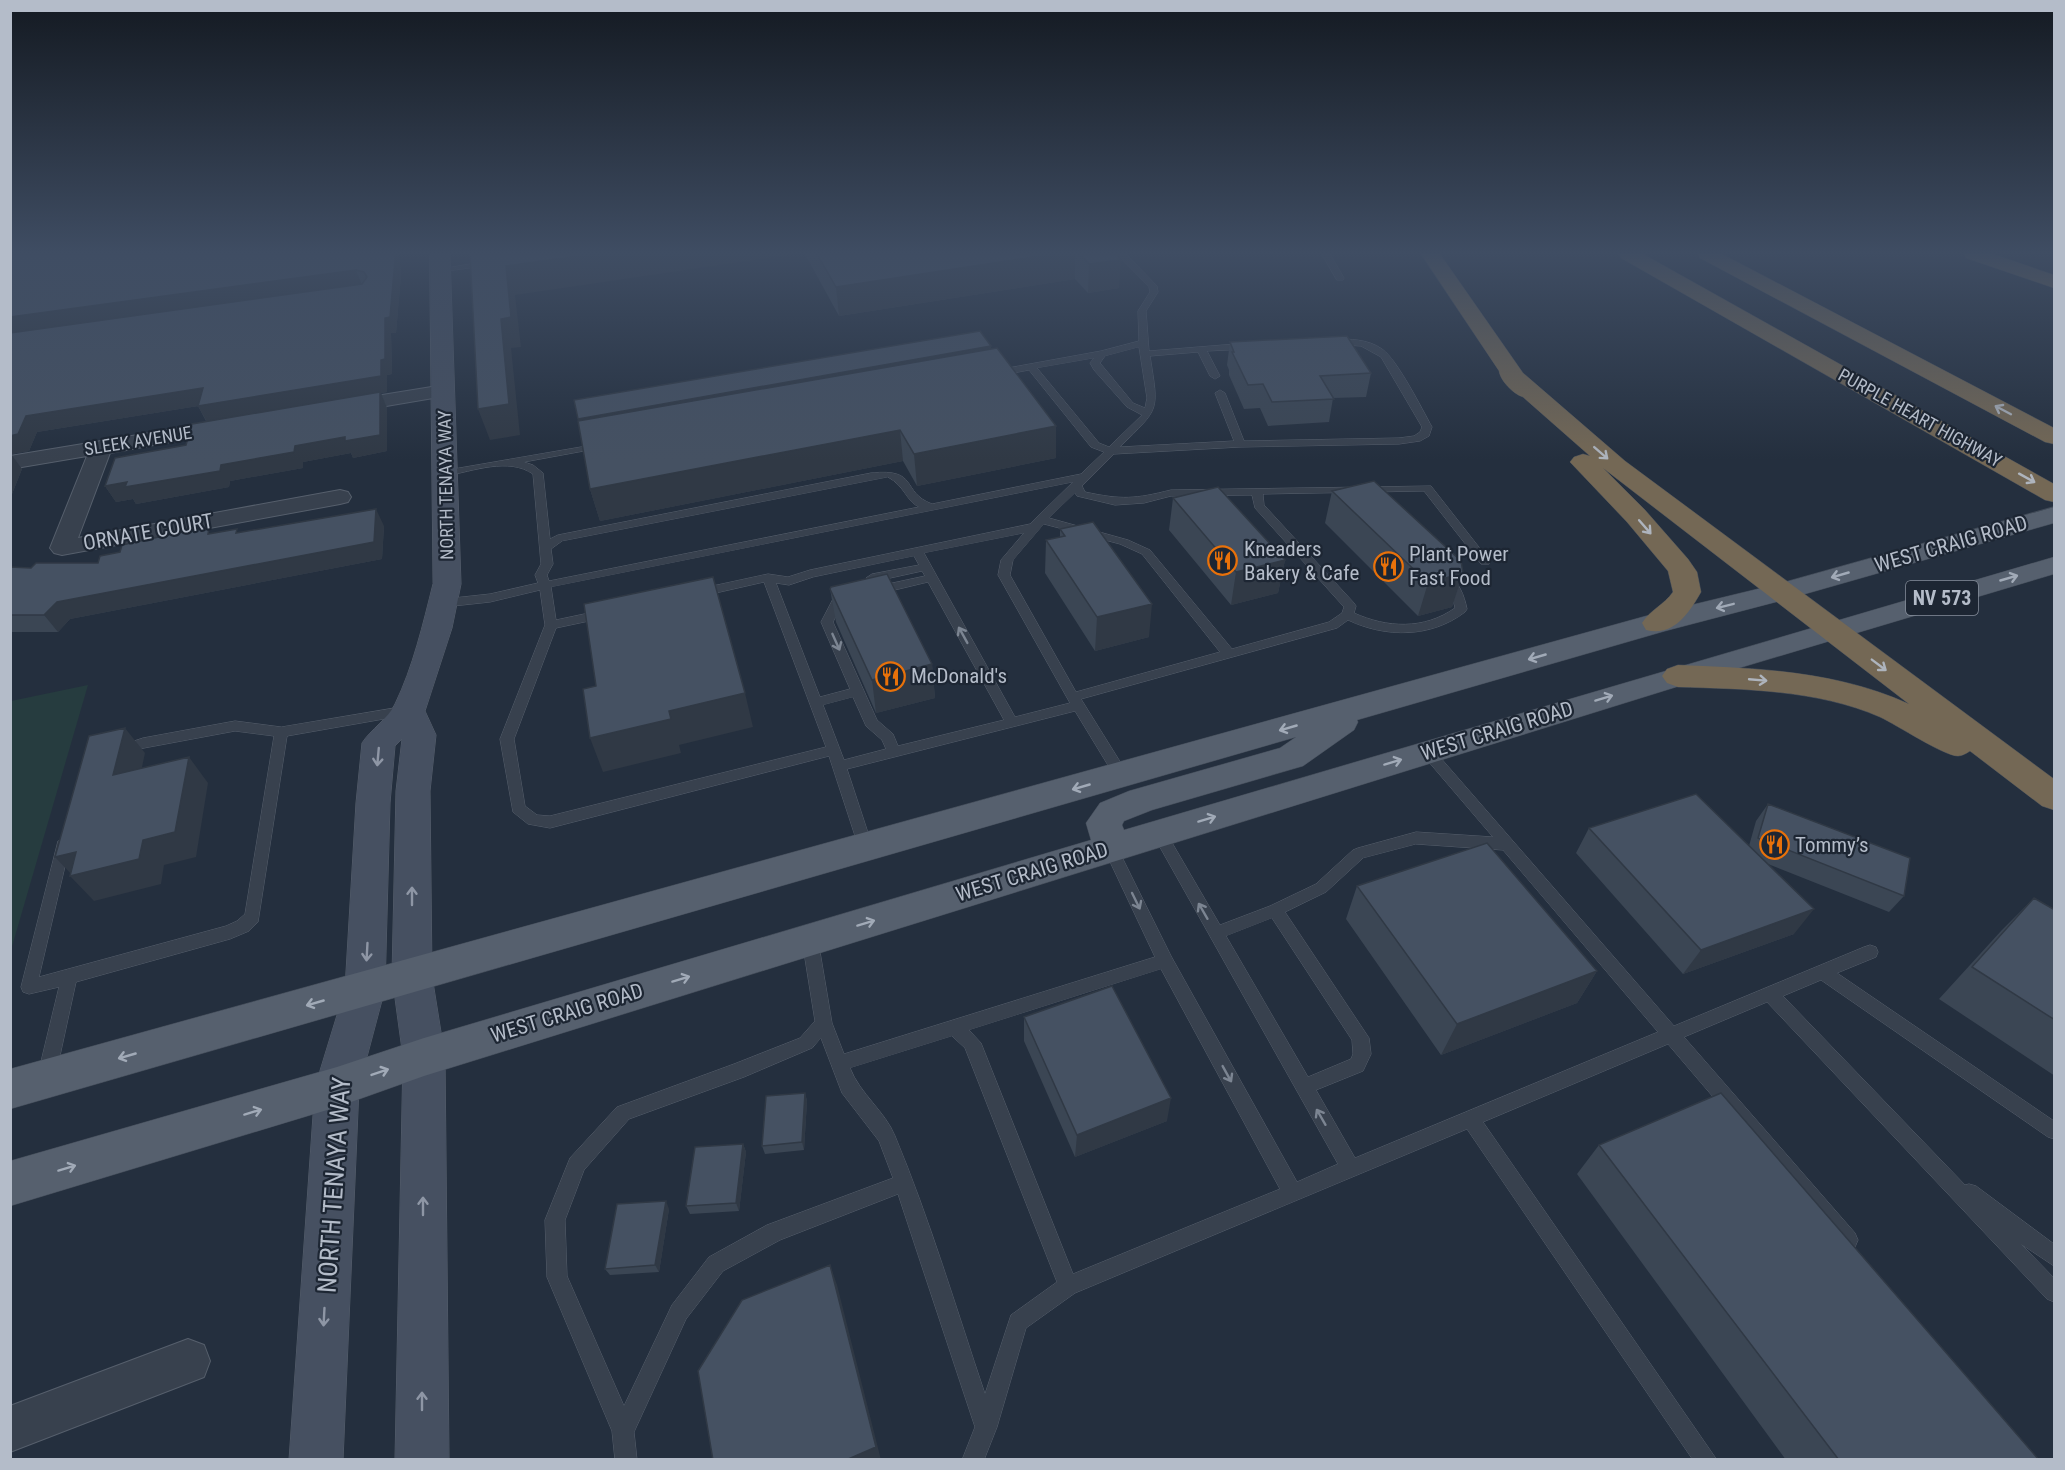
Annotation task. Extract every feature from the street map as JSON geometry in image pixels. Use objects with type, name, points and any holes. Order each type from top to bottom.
[{"type":"highway","points":[[1476,323],[1509,373],[1554,431],[1636,516],[1683,572],[1688,592],[1676,610],[1657,622]]},
{"type":"highway","name":"PURPLE HEART HIGHWAY","points":[[1750,323],[2055,494]]},
{"type":"highway","points":[[1837,323],[2055,437]]},
{"type":"highway","points":[[1509,373],[1616,466],[2055,797]]},
{"type":"highway","points":[[1678,676],[1772,681],[1842,693],[1885,706],[1957,743],[2018,788],[2055,810]]},
{"type":"main road","name":"NORTH TENAYA WAY","points":[[316,1460],[337,1087],[365,989],[373,803],[379,743],[409,711],[444,603],[448,566],[442,323]]},
{"type":"main road","name":"WEST CRAIG ROAD","points":[[28,1084],[1122,776],[1657,622],[1781,592],[2055,515]]},
{"type":"main road","name":"WEST CRAIG ROAD","points":[[10,1184],[337,1087],[424,1057],[1427,752],[2053,565]]},
{"type":"main road","points":[[1110,849],[1104,823],[1112,812],[1141,800],[1291,757],[1367,705]]},
{"type":"main road","points":[[409,711],[419,735],[413,790],[412,976],[424,1057],[422,1460]]},
{"type":"street","points":[[326,410],[444,391]]},
{"type":"street","name":"SLEEK AVENUE","points":[[10,463],[243,424]]},
{"type":"street","name":"ORNATE COURT","points":[[101,448],[63,548],[340,497]]},
{"type":"street","points":[[10,1430],[188,1361]]},
{"type":"lane","points":[[1122,776],[1004,575],[1007,560],[1038,523],[1148,414],[1152,398],[1143,323]]},
{"type":"lane","points":[[1031,367],[1095,445],[1109,452],[1240,444],[1399,441],[1416,439],[1425,434],[1427,427],[1385,356],[1379,350],[1357,342],[1316,343]]},
{"type":"lane","points":[[984,376],[1144,348],[1201,349],[1258,346]]},
{"type":"lane","points":[[1201,349],[1215,376]]},
{"type":"lane","points":[[1102,354],[1095,363],[1097,368],[1130,405],[1148,414]]},
{"type":"lane","points":[[1220,393],[1240,444]]},
{"type":"lane","points":[[446,473],[608,444]]},
{"type":"lane","points":[[513,461],[531,466],[538,473],[547,564],[541,575],[545,585],[551,625],[507,739],[518,808],[533,820],[550,822],[834,750]]},
{"type":"lane","points":[[545,548],[558,538],[871,476],[891,474],[903,480],[917,502],[930,507]]},
{"type":"lane","points":[[1079,481],[1081,494],[1115,502],[1144,500],[1171,493],[1427,488],[1485,561]]},
{"type":"lane","points":[[444,603],[490,598],[930,507],[1079,481]]},
{"type":"lane","points":[[1352,490],[1368,505]]},
{"type":"lane","points":[[839,766],[1012,723],[1228,653],[1333,625],[1347,615],[1350,606],[1259,506],[1257,492]]},
{"type":"lane","points":[[688,596],[768,578],[789,581],[810,574],[1038,523],[1124,542],[1146,552],[1228,653]]},
{"type":"lane","points":[[917,551],[1012,723]]},
{"type":"lane","points":[[1347,615],[1378,627],[1428,626],[1449,619],[1461,609],[1458,593],[1432,566]]},
{"type":"lane","points":[[894,753],[888,738],[871,723],[827,622],[838,600],[860,583],[928,572]]},
{"type":"lane","points":[[838,600],[928,572]]},
{"type":"lane","points":[[768,578],[834,750],[866,848]]},
{"type":"lane","points":[[551,625],[620,610]]},
{"type":"lane","points":[[816,702],[858,692]]},
{"type":"lane","points":[[110,754],[143,743],[235,726],[281,732],[409,711]]},
{"type":"lane","points":[[66,828],[29,987],[230,932],[243,926],[252,916],[281,732]]},
{"type":"lane","points":[[1427,752],[1858,1252]]},
{"type":"lane","points":[[1159,834],[1350,1167]]},
{"type":"lane","points":[[1215,933],[1275,910],[1321,888],[1341,867],[1358,854],[1416,838],[1506,844]]},
{"type":"lane","points":[[1110,849],[1165,961],[1292,1192]]},
{"type":"lane","points":[[1275,910],[1360,1038],[1362,1054],[1357,1065],[1304,1087]]},
{"type":"lane","points":[[810,940],[824,1023],[838,1064],[848,1087],[886,1136],[986,1427]]},
{"type":"lane","points":[[973,1460],[986,1427],[1018,1322],[1068,1286],[1870,952]]},
{"type":"lane","points":[[838,1064],[1165,961]]},
{"type":"lane","points":[[1822,972],[2055,1131]]},
{"type":"lane","points":[[28,1084],[69,977]]},
{"type":"lane","points":[[1770,994],[2055,1292]]},
{"type":"lane","points":[[626,1460],[622,1431],[601,1376],[557,1277],[555,1220],[577,1164],[623,1113],[738,1071],[806,1043],[824,1023]]},
{"type":"lane","points":[[954,1027],[972,1043],[1068,1286]]},
{"type":"lane","points":[[1470,1118],[1706,1460]]},
{"type":"lane","points":[[1940,1172],[2055,1256]]},
{"type":"lane","points":[[622,1431],[679,1312],[716,1264],[774,1232],[904,1183]]},
{"type":"green space","points":[[88,685],[11,950],[11,701]]},
{"type":"building","points":[[85,323],[385,323],[385,359],[381,360],[381,376],[198,406],[203,388],[26,416],[18,434],[10,436],[10,333]]},
{"type":"building","points":[[474,323],[501,323],[509,404],[478,409]]},
{"type":"building","points":[[980,331],[991,346],[578,419],[574,400]]},
{"type":"building","points":[[1347,336],[1371,373],[1320,376],[1334,399],[1272,402],[1263,384],[1248,385],[1232,352],[1234,352],[1230,342]]},
{"type":"building","points":[[997,348],[1056,426],[914,454],[900,430],[590,489],[578,421]]},
{"type":"building","points":[[380,392],[380,435],[345,441],[345,437],[295,446],[294,452],[221,465],[220,471],[125,487],[127,482],[105,486],[115,458],[186,445],[192,424]]},
{"type":"building","points":[[1374,481],[1461,561],[1463,573],[1428,583],[1332,491]]},
{"type":"building","points":[[1218,487],[1285,560],[1236,572],[1173,498]]},
{"type":"building","points":[[376,509],[374,542],[57,602],[44,615],[10,615],[10,567],[31,568],[36,563],[98,563],[100,556],[120,552],[122,545],[177,533],[209,528],[208,534],[237,529],[236,533]]},
{"type":"building","points":[[1093,522],[1152,604],[1097,617],[1046,540],[1065,536],[1060,529]]},
{"type":"building","points":[[887,574],[932,664],[872,680],[830,589]]},
{"type":"building","points":[[713,577],[745,693],[669,711],[671,719],[590,738],[583,689],[596,686],[584,604]]},
{"type":"building","points":[[125,728],[113,775],[189,757],[175,832],[143,840],[139,859],[70,876],[76,852],[55,857],[89,736]]},
{"type":"building","points":[[1696,794],[1814,909],[1701,950],[1589,828]]},
{"type":"building","points":[[1768,804],[1910,858],[1904,896],[1758,838]]},
{"type":"building","points":[[1487,843],[1597,971],[1457,1024],[1357,886]]},
{"type":"building","points":[[2034,898],[2055,910],[2055,1020],[1972,967]]},
{"type":"building","points":[[1112,986],[1171,1098],[1077,1135],[1024,1017]]},
{"type":"building","points":[[805,1093],[802,1142],[762,1146],[766,1096]]},
{"type":"building","points":[[1721,1093],[2039,1460],[1839,1460],[1599,1145]]},
{"type":"building","points":[[743,1144],[736,1203],[686,1206],[695,1147]]},
{"type":"building","points":[[666,1201],[655,1265],[605,1269],[617,1204]]},
{"type":"building","points":[[830,1265],[876,1447],[846,1460],[713,1460],[698,1371],[742,1300]]},
{"type":"place","name":"Kneaders Bakery & Cafe","points":[[1223,561]]},
{"type":"place","name":"Plant Power Fast Food","points":[[1388,566]]},
{"type":"place","name":"McDonald's","points":[[890,676]]},
{"type":"place","name":"Tommy’s","points":[[1774,845]]}]
